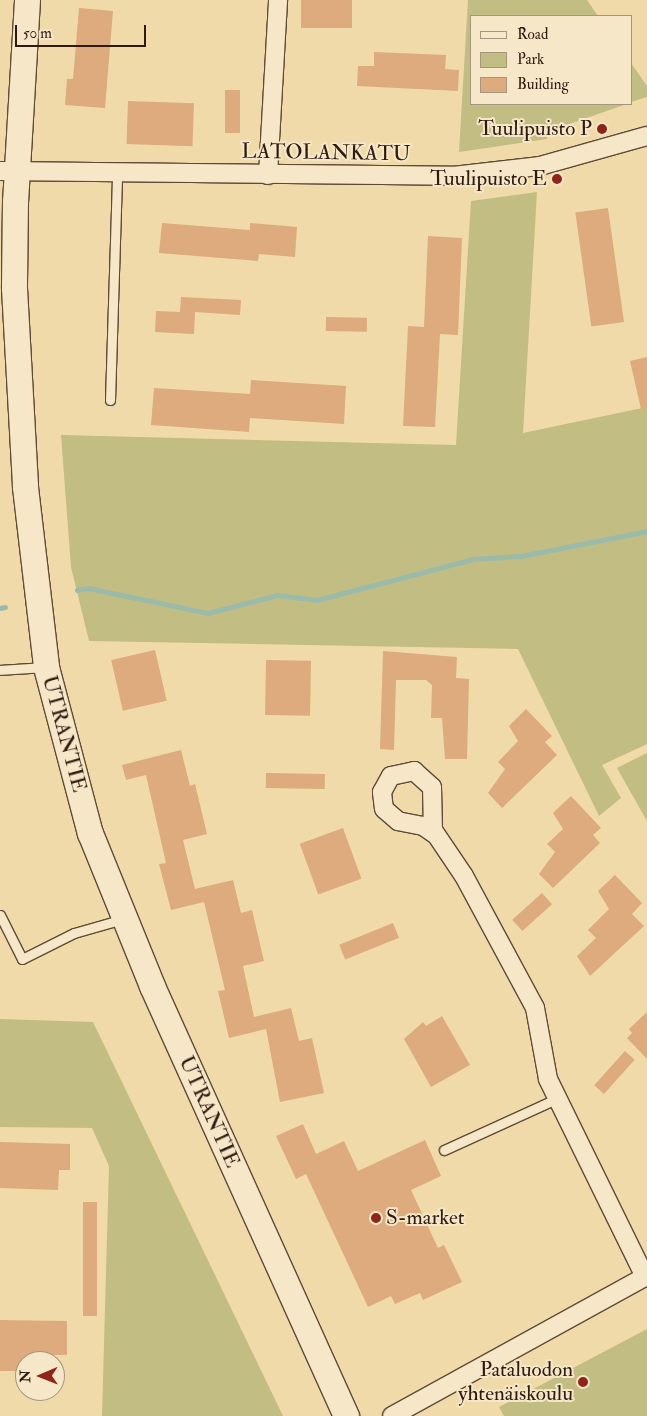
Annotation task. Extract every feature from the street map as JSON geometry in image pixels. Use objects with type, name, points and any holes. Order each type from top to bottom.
[{"type":"main road","name":"UTRANTIE","points":[[27,0],[8,172],[25,487],[46,666],[90,833],[125,918],[346,1416]]},
{"type":"street","points":[[268,175],[278,0]]},
{"type":"street","name":"LATOLANKATU","points":[[8,172],[393,178],[507,171],[647,136]]},
{"type":"street","points":[[392,1416],[646,1276],[556,1099],[535,1008],[464,876],[436,836],[430,818],[433,803],[432,787],[421,774],[406,770],[391,776],[381,801],[390,816],[436,836]]},
{"type":"street","points":[[407,823],[424,817],[433,803]]},
{"type":"lane","points":[[110,400],[117,174]]},
{"type":"lane","points":[[0,670],[46,666]]},
{"type":"lane","points":[[0,916],[22,959],[74,933],[125,918]]},
{"type":"lane","points":[[444,1150],[556,1099]]},
{"type":"green space","points":[[468,0],[587,0],[597,15],[470,15],[470,105],[624,105],[546,132],[547,139],[459,152]]},
{"type":"green space","points":[[632,64],[647,86],[647,97],[632,102]]},
{"type":"green space","points":[[537,192],[523,433],[647,407],[647,744],[602,765],[621,798],[599,816],[518,649],[89,641],[71,567],[61,435],[456,445],[471,201]]},
{"type":"green space","points":[[647,753],[647,821],[617,768]]},
{"type":"green space","points":[[0,1019],[93,1022],[283,1416],[102,1416],[109,1166],[92,1128],[0,1127]]},
{"type":"green space","name":"Pataluodon yhtenäiskoulu","points":[[647,1329],[647,1416],[504,1416],[499,1407]]},
{"type":"building","points":[[301,0],[352,0],[352,28],[301,28]]},
{"type":"building","points":[[79,8],[113,11],[105,108],[65,105],[67,79],[73,79]]},
{"type":"building","points":[[374,52],[446,55],[445,69],[459,70],[458,91],[357,86],[358,66],[374,66]]},
{"type":"building","points":[[225,90],[240,90],[240,133],[225,133]]},
{"type":"building","points":[[128,101],[194,103],[192,146],[126,144]]},
{"type":"building","points":[[608,208],[624,322],[591,326],[575,213]]},
{"type":"building","points":[[162,223],[250,230],[250,223],[297,227],[295,257],[259,254],[258,261],[159,253]]},
{"type":"building","points":[[428,236],[462,238],[458,335],[440,334],[435,427],[403,426],[408,326],[424,327]]},
{"type":"building","points":[[181,297],[241,300],[240,315],[195,312],[194,334],[155,332],[156,311],[180,312]]},
{"type":"building","points":[[326,317],[367,318],[367,332],[326,331]]},
{"type":"building","points":[[647,357],[647,408],[641,409],[630,361]]},
{"type":"building","points":[[251,380],[346,386],[344,424],[250,418],[249,432],[151,425],[154,388],[250,394]]},
{"type":"building","points":[[155,650],[167,701],[123,711],[111,660]]},
{"type":"building","points":[[383,651],[457,657],[456,678],[469,679],[467,759],[445,759],[442,718],[431,718],[432,685],[426,680],[396,680],[394,750],[380,749]]},
{"type":"building","points":[[266,660],[311,661],[310,716],[265,715]]},
{"type":"building","points":[[526,709],[552,736],[545,742],[557,755],[502,808],[488,793],[505,769],[498,762],[518,741],[509,726]]},
{"type":"building","points":[[181,750],[190,786],[195,784],[207,834],[183,840],[195,889],[233,880],[241,913],[252,910],[264,961],[243,966],[254,1017],[291,1008],[299,1041],[312,1038],[324,1093],[280,1102],[266,1029],[229,1038],[218,991],[225,990],[204,902],[171,910],[159,864],[166,863],[146,775],[126,780],[122,765]]},
{"type":"building","points":[[266,773],[325,774],[325,789],[266,788]]},
{"type":"building","points":[[571,796],[601,828],[593,835],[600,843],[553,888],[539,874],[555,852],[547,844],[563,829],[553,813]]},
{"type":"building","points":[[343,828],[361,879],[318,894],[300,844]]},
{"type":"building","points":[[615,875],[642,903],[632,914],[644,926],[590,976],[577,956],[596,938],[588,930],[609,909],[598,891]]},
{"type":"building","points":[[542,893],[552,904],[522,931],[512,920]]},
{"type":"building","points":[[393,923],[399,938],[345,960],[339,945]]},
{"type":"building","points":[[647,1012],[647,1059],[627,1038],[632,1033],[629,1029]]},
{"type":"building","points":[[442,1016],[470,1065],[431,1087],[404,1039],[423,1022],[426,1026]]},
{"type":"building","points":[[625,1051],[635,1060],[604,1094],[594,1085]]},
{"type":"building","name":"S-market","points":[[303,1124],[316,1154],[344,1141],[358,1171],[425,1140],[441,1176],[411,1190],[438,1248],[444,1245],[462,1282],[423,1300],[420,1293],[395,1304],[391,1296],[368,1307],[306,1174],[296,1179],[276,1136]]},
{"type":"building","points":[[0,1142],[70,1144],[70,1170],[59,1170],[58,1190],[0,1188]]},
{"type":"building","points":[[83,1202],[97,1202],[97,1316],[83,1316]]},
{"type":"building","points":[[0,1320],[67,1321],[67,1355],[65,1355],[65,1351],[15,1351],[15,1371],[0,1371]]},
{"type":"waterway","points":[[77,590],[88,588],[208,613],[277,595],[317,600],[473,559],[521,556],[647,531]]},
{"type":"waterway","points":[[0,608],[5,607]]},
{"type":"place","name":"Tuulipuisto P","points":[[602,129]]},
{"type":"place","name":"Tuulipuisto E","points":[[557,179]]},
{"type":"place","name":"S-market","points":[[376,1218]]},
{"type":"place","name":"Pataluodon yhtenäiskoulu","points":[[583,1382]]}]
